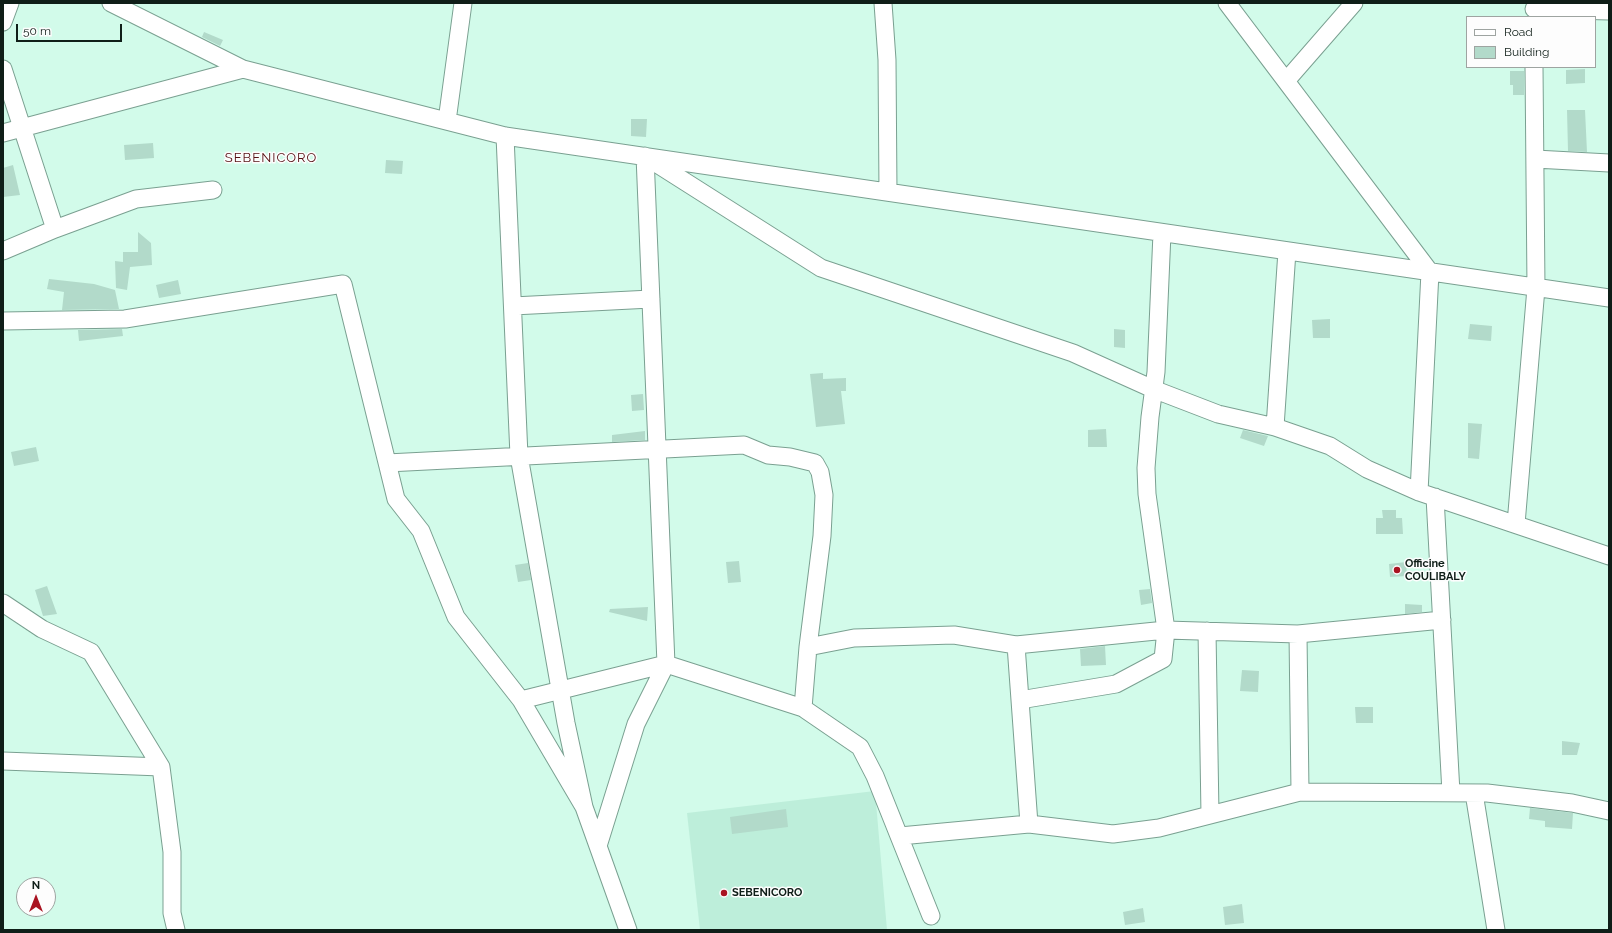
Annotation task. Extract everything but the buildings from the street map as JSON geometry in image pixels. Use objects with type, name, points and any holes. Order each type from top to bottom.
[{"type":"street","points":[[3,22],[10,3]]},
{"type":"street","points":[[111,3],[243,69],[505,136],[1609,298]]},
{"type":"street","points":[[447,121],[463,3]]},
{"type":"street","points":[[883,3],[887,60],[888,192]]},
{"type":"street","points":[[1227,3],[1430,272],[1427,494],[1442,620],[1451,793]]},
{"type":"street","points":[[1286,81],[1354,3]]},
{"type":"street","points":[[1534,10],[1609,11]]},
{"type":"street","points":[[1516,524],[1536,288],[1534,68]]},
{"type":"street","points":[[3,69],[55,229]]},
{"type":"street","points":[[3,133],[243,69]]},
{"type":"street","points":[[505,136],[519,456],[560,690],[584,807],[628,930]]},
{"type":"street","points":[[598,846],[636,724],[666,664],[645,156]]},
{"type":"street","points":[[645,156],[821,268],[1073,353],[1154,389],[1218,414],[1275,427],[1330,446],[1368,469],[1427,494],[1609,556]]},
{"type":"street","points":[[1535,159],[1609,163]]},
{"type":"street","points":[[3,251],[55,229],[136,199],[213,190]]},
{"type":"street","points":[[1020,700],[1116,684],[1163,659],[1166,630],[1147,494],[1147,442],[1156,372],[1162,232]]},
{"type":"street","points":[[1275,427],[1287,251]]},
{"type":"street","points":[[3,321],[125,319],[343,284],[396,499],[421,531],[456,617],[521,700],[584,807]]},
{"type":"street","points":[[513,306],[651,299]]},
{"type":"street","points":[[388,463],[744,445],[768,454],[815,462],[820,472],[824,495],[822,536],[808,647],[803,708]]},
{"type":"street","points":[[3,603],[42,629],[91,652],[160,767],[172,852],[172,913],[176,930]]},
{"type":"street","points":[[808,647],[854,638],[954,635],[1016,645],[1166,630],[1298,634],[1442,620]]},
{"type":"street","points":[[1207,631],[1210,815]]},
{"type":"street","points":[[1298,634],[1300,792]]},
{"type":"street","points":[[1016,645],[1029,824]]},
{"type":"street","points":[[521,700],[666,664],[803,708],[860,747],[875,776],[931,916]]},
{"type":"street","points":[[3,760],[160,767]]},
{"type":"street","points":[[900,836],[1029,824],[1113,834],[1158,828],[1300,792],[1474,793],[1572,803],[1609,810]]},
{"type":"street","points":[[1474,793],[1496,930]]},
{"type":"shaded area","points":[[875,791],[887,930],[700,930],[687,813]]},
{"type":"place","name":"Officine COULIBALY","points":[[1397,570]]},
{"type":"place","name":"SEBENICORO","points":[[724,893]]},
{"type":"district","name":"SEBENICORO","points":[[271,158]]}]
